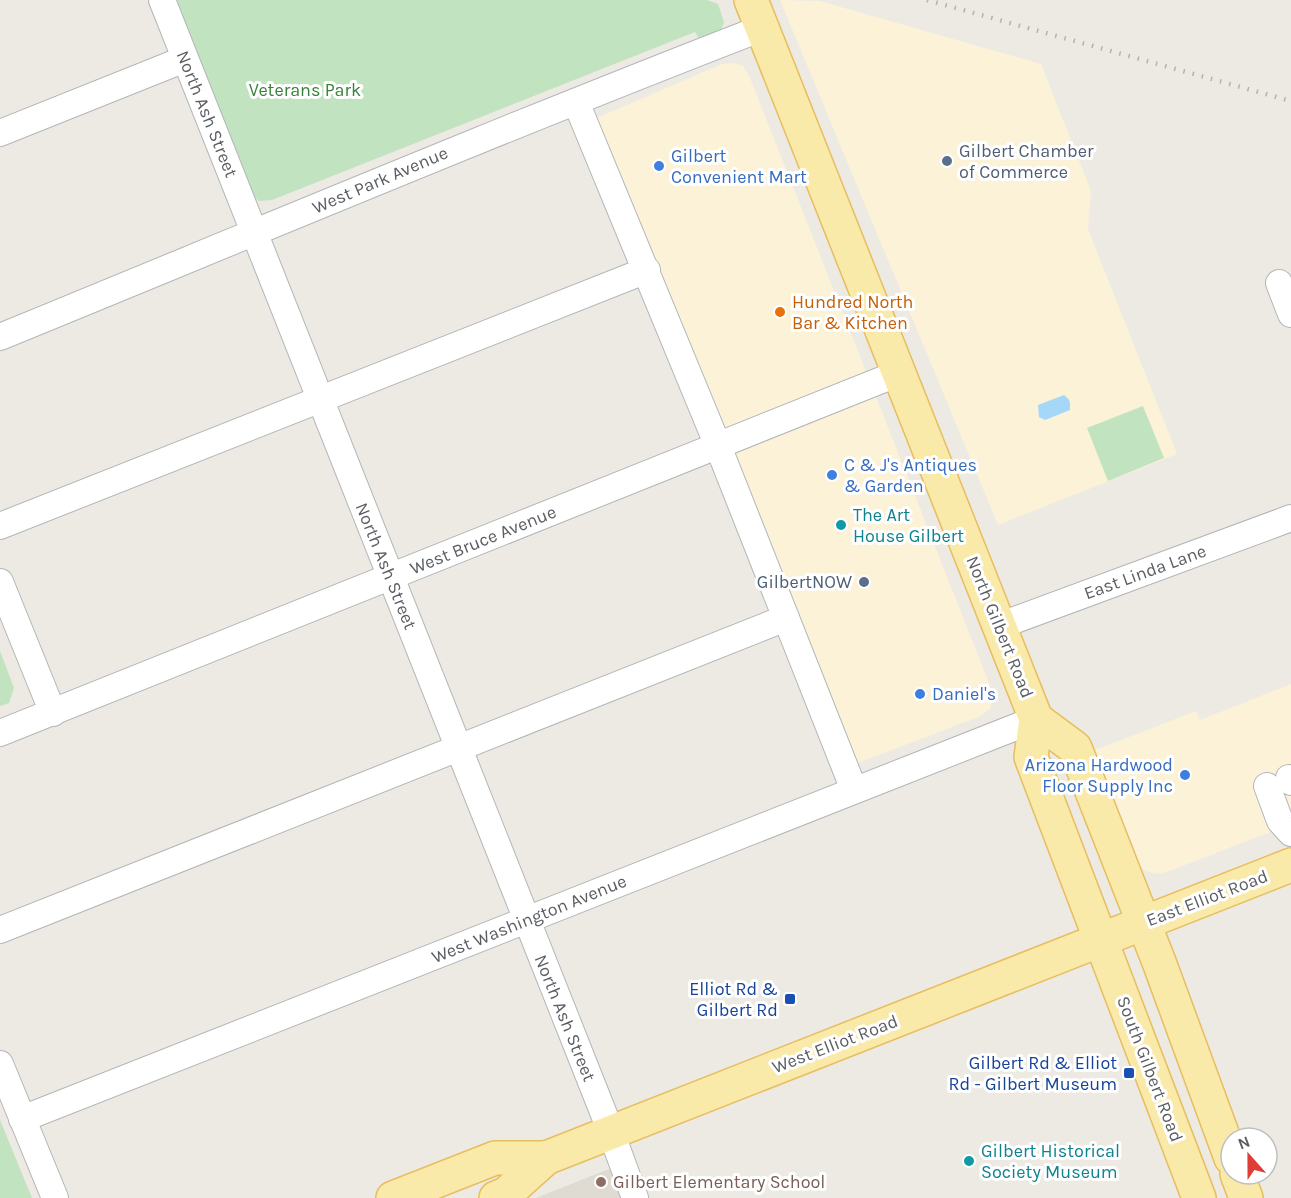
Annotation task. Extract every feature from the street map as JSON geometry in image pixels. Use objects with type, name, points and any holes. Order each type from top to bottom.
[{"type":"main road","name":"North Gilbert Road","points":[[757,14],[1036,719],[1031,757],[1123,931]]},
{"type":"main road","name":"North Gilbert Road","points":[[1036,719],[1075,748],[1123,931]]},
{"type":"main road","name":"East Elliot Road","points":[[1123,931],[1291,865]]},
{"type":"main road","name":"West Elliot Road","points":[[496,1198],[506,1194],[546,1158],[1123,931]]},
{"type":"main road","points":[[1123,931],[1219,1133]]},
{"type":"main road","name":"South Gilbert Road","points":[[1123,931],[1199,1198]]},
{"type":"main road","name":"West Elliot Road","points":[[393,1198],[495,1158],[546,1158]]},
{"type":"street","name":"North Ash Street","points":[[162,0],[611,1132],[635,1198]]},
{"type":"street","name":"West Park Avenue","points":[[0,337],[425,161],[690,55],[757,14]]},
{"type":"street","points":[[0,133],[185,59]]},
{"type":"street","points":[[576,102],[647,270],[854,790]]},
{"type":"street","points":[[0,526],[647,270]]},
{"type":"street","points":[[1279,283],[1291,314]]},
{"type":"street","name":"West Bruce Avenue","points":[[0,733],[899,373]]},
{"type":"street","name":"East Linda Lane","points":[[999,626],[1291,518]]},
{"type":"street","points":[[0,582],[53,713]]},
{"type":"street","points":[[0,930],[786,618]]},
{"type":"street","name":"West Washington Avenue","points":[[22,1119],[1036,719]]},
{"type":"street","points":[[1283,782],[1280,821],[1291,834]]},
{"type":"street","points":[[0,1064],[55,1198]]},
{"type":"shaded area","points":[[780,0],[820,1],[1041,64],[1091,191],[1088,229],[1177,454],[998,525]]},
{"type":"shaded area","points":[[735,63],[743,66],[750,78],[989,683],[993,699],[990,709],[978,717],[853,765],[592,120],[722,64]]},
{"type":"shaded area","points":[[1291,684],[1291,824],[1167,872],[1157,874],[1146,871],[1138,865],[1090,752],[1196,711],[1200,720]]},
{"type":"shaded area","name":"Gilbert Elementary School","points":[[619,1165],[631,1198],[536,1198]]},
{"type":"green space","name":"Veterans Park","points":[[172,0],[707,0],[718,4],[724,22],[719,35],[702,44],[695,32],[272,200],[259,201],[251,194]]},
{"type":"green space","points":[[1143,406],[1164,458],[1108,481],[1087,428]]},
{"type":"green space","points":[[0,651],[14,688],[9,703],[0,706]]},
{"type":"green space","points":[[0,1120],[32,1198],[0,1198]]},
{"type":"water","points":[[1064,395],[1070,401],[1070,410],[1045,420],[1039,417],[1038,405]]},
{"type":"railway","points":[[927,0],[1291,101]]},
{"type":"place","name":"Gilbert Chamber of Commerce","points":[[947,161]]},
{"type":"place","name":"Gilbert Convenient Mart","points":[[659,166]]},
{"type":"place","name":"Hundred North Bar & Kitchen","points":[[780,312]]},
{"type":"place","name":"C & J's Antiques & Garden","points":[[832,475]]},
{"type":"place","name":"The Art House Gilbert","points":[[841,525]]},
{"type":"place","name":"GilbertNOW","points":[[864,582]]},
{"type":"place","name":"Daniel's","points":[[920,694]]},
{"type":"place","name":"Arizona Hardwood Floor Supply Inc","points":[[1185,775]]},
{"type":"place","name":"Elliot Rd & Gilbert Rd","points":[[790,999]]},
{"type":"place","name":"Gilbert Rd & Elliot Rd - Gilbert Museum","points":[[1129,1073]]},
{"type":"place","name":"Gilbert Historical Society Museum","points":[[969,1161]]},
{"type":"place","name":"Gilbert Elementary School","points":[[601,1182]]}]
